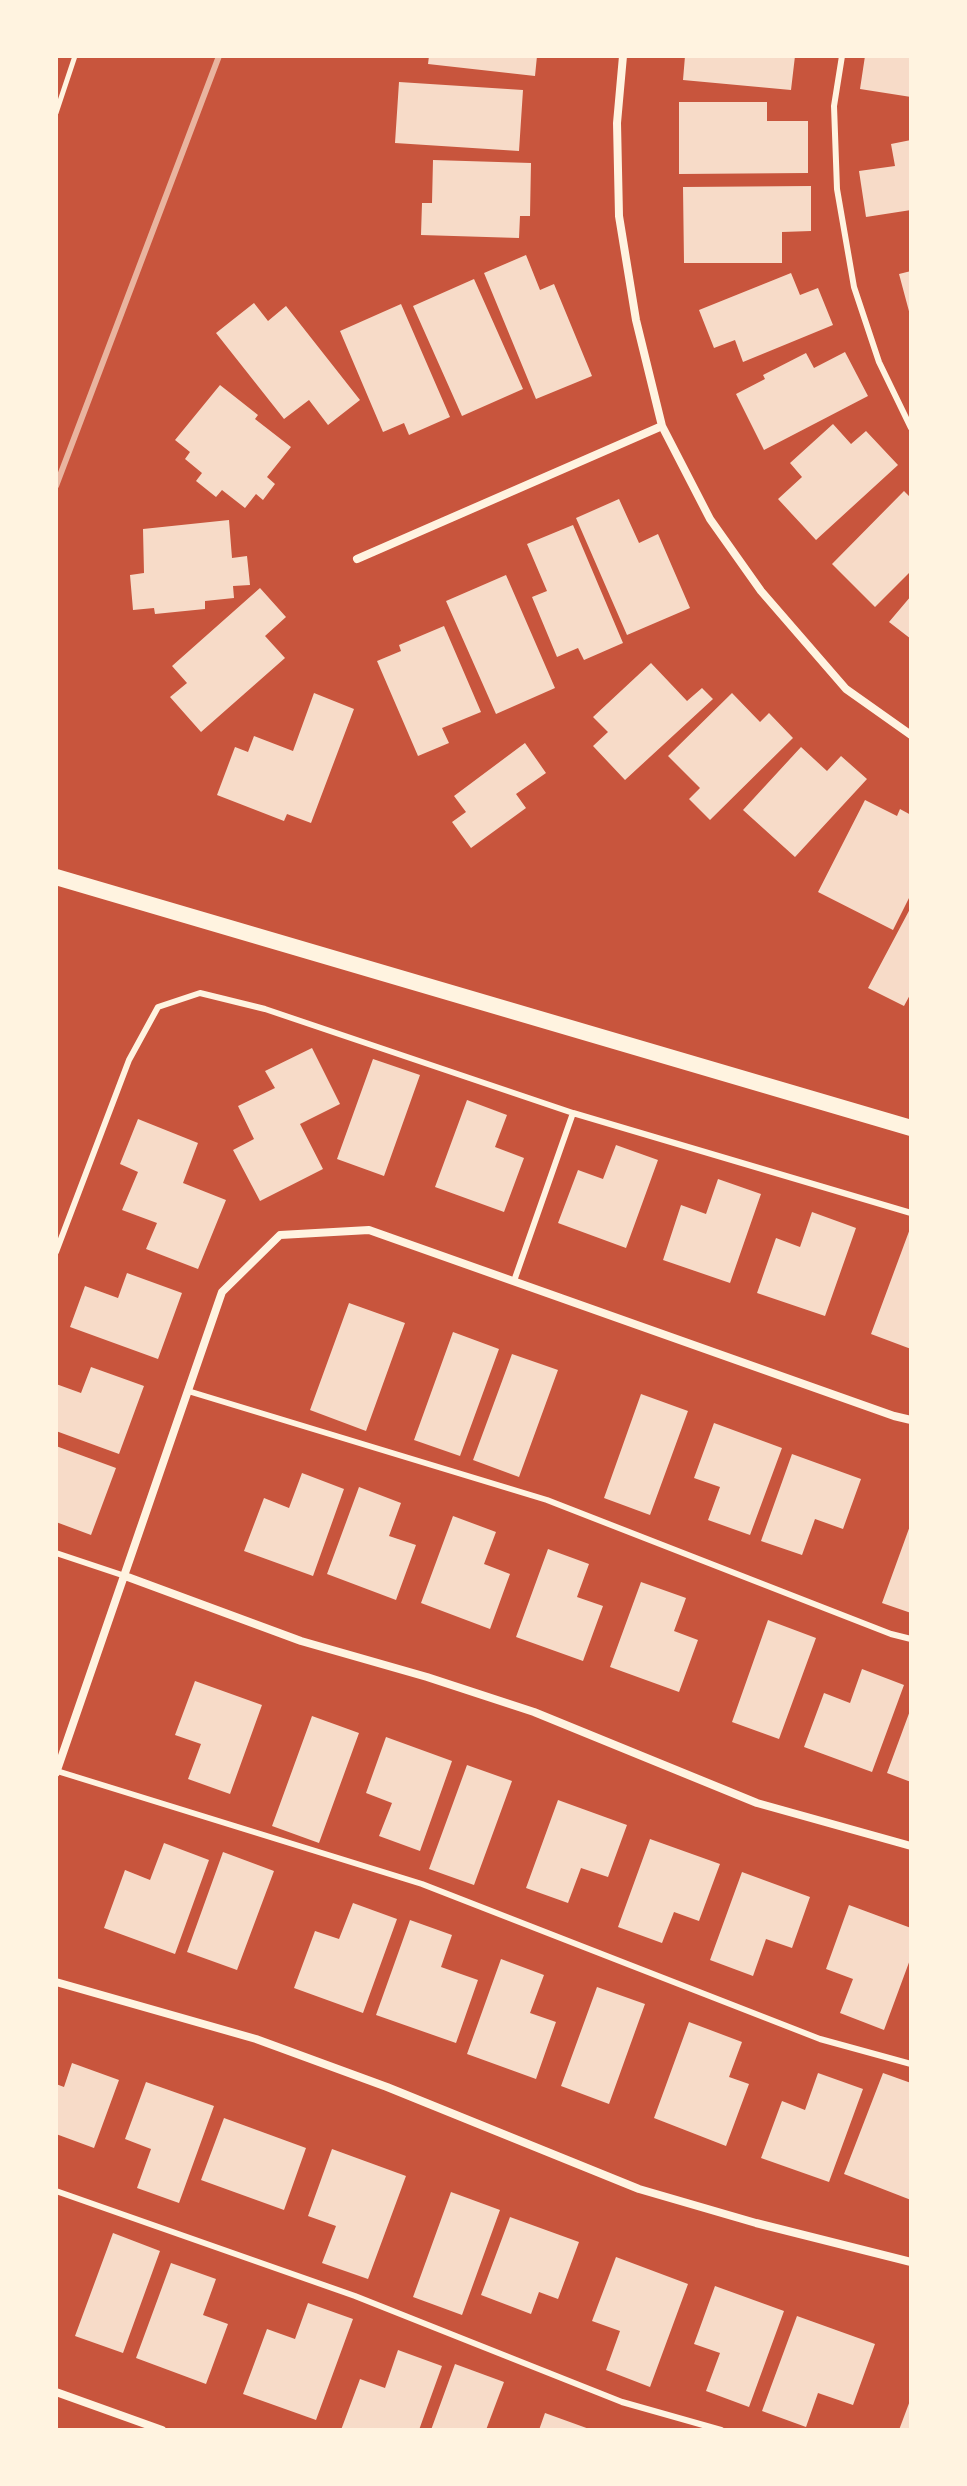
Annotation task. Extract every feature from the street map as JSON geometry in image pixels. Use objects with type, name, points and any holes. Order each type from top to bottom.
[{"type":"main road","points":[[56,877],[911,1128]]},
{"type":"street","points":[[623,56],[617,123],[619,216],[636,320],[662,426],[710,519],[761,591],[846,689],[911,735]]},
{"type":"street","points":[[357,559],[662,426]]},
{"type":"street","points":[[56,1772],[222,1292],[280,1235],[369,1230],[911,1420]]},
{"type":"street","points":[[125,1576],[301,1641],[534,1712],[757,1803],[911,1846]]},
{"type":"street","points":[[56,1982],[256,2039],[387,2087],[639,2189],[756,2223],[911,2262]]},
{"type":"street","points":[[56,2392],[162,2430]]},
{"type":"lane","points":[[842,56],[834,106],[837,189],[852,273],[879,362],[911,428]]},
{"type":"lane","points":[[56,1252],[129,1060],[158,1007],[200,993],[265,1009],[573,1113],[911,1213]]},
{"type":"lane","points":[[514,1281],[573,1113]]},
{"type":"lane","points":[[188,1391],[547,1500],[891,1634],[911,1639]]},
{"type":"lane","points":[[56,1553],[125,1576]]},
{"type":"lane","points":[[56,1772],[422,1884],[820,2039],[911,2064]]},
{"type":"lane","points":[[56,2191],[355,2296],[622,2402],[721,2430]]},
{"type":"path","points":[[56,113],[75,56]]},
{"type":"building","points":[[429,56],[537,56],[535,76],[428,64]]},
{"type":"building","points":[[685,56],[795,56],[791,90],[683,80]]},
{"type":"building","points":[[865,56],[911,56],[911,97],[860,89]]},
{"type":"building","points":[[399,82],[523,90],[519,151],[395,143]]},
{"type":"building","points":[[679,102],[767,102],[767,121],[808,121],[808,173],[679,174]]},
{"type":"building","points":[[911,140],[911,210],[866,217],[859,171],[895,166],[891,144]]},
{"type":"building","points":[[433,160],[531,163],[530,216],[520,216],[519,238],[421,235],[422,203],[432,203]]},
{"type":"building","points":[[811,186],[811,231],[782,232],[782,263],[684,263],[683,187]]},
{"type":"building","points":[[526,255],[540,290],[554,284],[592,376],[536,399],[484,273]]},
{"type":"building","points":[[911,271],[911,315],[910,315],[899,274]]},
{"type":"building","points":[[791,273],[800,295],[818,288],[833,325],[743,362],[735,340],[714,348],[699,310]]},
{"type":"building","points":[[474,279],[523,389],[462,416],[413,306]]},
{"type":"building","points":[[254,303],[268,321],[286,306],[360,400],[328,425],[309,400],[284,419],[216,333]]},
{"type":"building","points":[[401,304],[450,417],[409,435],[404,423],[383,432],[340,331]]},
{"type":"building","points":[[845,352],[868,396],[764,450],[736,394],[765,379],[763,375],[806,353],[814,368]]},
{"type":"building","points":[[220,385],[258,415],[255,419],[291,447],[267,477],[275,484],[263,500],[256,494],[245,508],[222,490],[216,497],[196,481],[202,473],[185,459],[190,452],[175,440]]},
{"type":"building","points":[[833,424],[851,444],[866,431],[898,465],[816,540],[778,499],[802,477],[790,463]]},
{"type":"building","points":[[904,491],[911,498],[911,571],[875,607],[832,564]]},
{"type":"building","points":[[619,499],[639,543],[658,534],[690,608],[627,635],[576,518]]},
{"type":"building","points":[[229,520],[232,558],[247,556],[250,585],[233,586],[234,598],[205,601],[205,609],[155,614],[154,608],[133,610],[130,575],[144,573],[143,529]]},
{"type":"building","points":[[573,525],[623,643],[584,660],[578,648],[557,657],[532,597],[547,591],[527,544]]},
{"type":"building","points":[[506,575],[555,688],[496,714],[446,601]]},
{"type":"building","points":[[260,588],[286,617],[265,636],[285,658],[201,732],[170,697],[187,683],[172,666]]},
{"type":"building","points":[[911,596],[911,639],[889,622]]},
{"type":"building","points":[[444,626],[481,712],[442,728],[449,743],[418,756],[377,661],[401,651],[399,645]]},
{"type":"building","points":[[651,663],[687,701],[702,688],[713,699],[625,780],[593,746],[608,732],[593,717]]},
{"type":"building","points":[[314,693],[354,709],[311,823],[287,814],[284,821],[217,795],[235,747],[248,752],[254,736],[293,751]]},
{"type":"building","points":[[732,693],[760,722],[769,713],[793,738],[710,820],[689,799],[700,788],[668,756]]},
{"type":"building","points":[[525,743],[546,773],[516,794],[526,808],[471,848],[452,822],[466,812],[454,796]]},
{"type":"building","points":[[801,747],[827,771],[841,756],[867,779],[795,857],[743,810]]},
{"type":"building","points":[[865,800],[897,816],[900,809],[911,815],[911,894],[893,930],[818,892]]},
{"type":"building","points":[[911,907],[911,993],[904,1006],[868,988]]},
{"type":"building","points":[[312,1048],[340,1104],[300,1124],[323,1169],[260,1201],[233,1150],[254,1139],[238,1106],[275,1088],[265,1071]]},
{"type":"building","points":[[373,1059],[420,1075],[384,1176],[337,1159]]},
{"type":"building","points":[[467,1100],[507,1115],[495,1147],[524,1158],[504,1212],[435,1187]]},
{"type":"building","points":[[138,1119],[198,1143],[183,1183],[226,1200],[198,1269],[146,1249],[157,1223],[122,1210],[138,1172],[120,1164]]},
{"type":"building","points":[[616,1145],[658,1160],[626,1248],[558,1223],[578,1170],[603,1179]]},
{"type":"building","points":[[718,1179],[761,1194],[730,1283],[663,1260],[681,1205],[706,1214]]},
{"type":"building","points":[[812,1212],[856,1228],[825,1316],[757,1293],[776,1238],[800,1247]]},
{"type":"building","points":[[911,1226],[911,1349],[871,1334]]},
{"type":"building","points":[[127,1273],[182,1293],[158,1359],[70,1327],[85,1286],[118,1298]]},
{"type":"building","points":[[349,1303],[405,1323],[366,1431],[310,1410]]},
{"type":"building","points":[[453,1332],[499,1349],[460,1456],[414,1440]]},
{"type":"building","points":[[512,1354],[558,1370],[519,1477],[473,1460]]},
{"type":"building","points":[[91,1367],[144,1386],[119,1454],[56,1431],[56,1384],[81,1393]]},
{"type":"building","points":[[641,1394],[688,1411],[650,1515],[604,1498]]},
{"type":"building","points":[[714,1423],[782,1448],[750,1535],[708,1520],[720,1487],[694,1478]]},
{"type":"building","points":[[56,1446],[116,1468],[91,1535],[56,1522]]},
{"type":"building","points":[[792,1454],[861,1479],[843,1529],[815,1519],[802,1555],[761,1541]]},
{"type":"building","points":[[302,1473],[344,1489],[313,1576],[244,1551],[264,1498],[289,1508]]},
{"type":"building","points":[[359,1487],[401,1503],[389,1536],[416,1545],[396,1600],[327,1574]]},
{"type":"building","points":[[453,1516],[496,1532],[484,1564],[510,1574],[490,1629],[421,1603]]},
{"type":"building","points":[[911,1523],[911,1613],[882,1603]]},
{"type":"building","points":[[548,1549],[589,1564],[577,1597],[603,1606],[583,1661],[516,1637]]},
{"type":"building","points":[[641,1582],[686,1598],[674,1631],[698,1640],[679,1692],[610,1667]]},
{"type":"building","points":[[768,1620],[816,1638],[779,1739],[732,1722]]},
{"type":"building","points":[[862,1669],[904,1685],[872,1772],[804,1747],[824,1693],[850,1703]]},
{"type":"building","points":[[195,1681],[262,1705],[230,1794],[188,1779],[201,1744],[175,1735]]},
{"type":"building","points":[[911,1708],[911,1782],[887,1773]]},
{"type":"building","points":[[312,1716],[359,1733],[319,1843],[272,1826]]},
{"type":"building","points":[[386,1737],[452,1761],[420,1851],[379,1836],[392,1803],[366,1793]]},
{"type":"building","points":[[467,1765],[512,1781],[474,1885],[429,1869]]},
{"type":"building","points":[[558,1800],[627,1825],[608,1877],[581,1868],[568,1903],[526,1888]]},
{"type":"building","points":[[650,1839],[720,1864],[699,1921],[674,1912],[662,1943],[618,1927]]},
{"type":"building","points":[[164,1843],[209,1860],[175,1954],[104,1928],[125,1870],[150,1880]]},
{"type":"building","points":[[223,1852],[274,1871],[237,1970],[187,1952]]},
{"type":"building","points":[[742,1872],[810,1897],[792,1948],[766,1939],[753,1976],[710,1960]]},
{"type":"building","points":[[353,1903],[397,1919],[363,2013],[294,1988],[315,1931],[339,1939]]},
{"type":"building","points":[[849,1905],[911,1928],[911,1957],[884,2030],[840,2013],[853,1979],[826,1969]]},
{"type":"building","points":[[410,1920],[452,1935],[441,1967],[478,1980],[456,2043],[376,2015]]},
{"type":"building","points":[[501,1959],[544,1975],[530,2013],[556,2022],[536,2079],[467,2054]]},
{"type":"building","points":[[597,1987],[645,2004],[609,2104],[561,2086]]},
{"type":"building","points":[[689,2022],[742,2042],[729,2077],[749,2084],[726,2146],[654,2118]]},
{"type":"building","points":[[72,2063],[119,2080],[94,2148],[56,2134],[56,2084],[64,2087]]},
{"type":"building","points":[[818,2073],[863,2089],[829,2182],[761,2158],[782,2101],[805,2110]]},
{"type":"building","points":[[883,2073],[911,2083],[911,2200],[844,2174]]},
{"type":"building","points":[[146,2082],[214,2106],[179,2203],[137,2188],[151,2149],[125,2139]]},
{"type":"building","points":[[224,2118],[306,2148],[284,2210],[201,2180]]},
{"type":"building","points":[[332,2149],[406,2176],[368,2279],[322,2263],[336,2226],[308,2216]]},
{"type":"building","points":[[451,2192],[500,2210],[462,2315],[413,2297]]},
{"type":"building","points":[[510,2217],[579,2242],[558,2299],[539,2292],[531,2314],[481,2295]]},
{"type":"building","points":[[113,2233],[160,2251],[123,2353],[75,2336]]},
{"type":"building","points":[[616,2257],[688,2284],[650,2387],[606,2370],[620,2331],[592,2321]]},
{"type":"building","points":[[171,2263],[216,2279],[203,2315],[228,2324],[206,2384],[136,2358]]},
{"type":"building","points":[[715,2286],[784,2311],[749,2407],[706,2391],[720,2353],[694,2344]]},
{"type":"building","points":[[308,2303],[353,2319],[316,2420],[243,2394],[267,2329],[295,2339]]},
{"type":"building","points":[[797,2316],[875,2344],[853,2405],[818,2393],[806,2427],[762,2411]]},
{"type":"building","points":[[398,2350],[442,2366],[419,2430],[341,2430],[360,2379],[385,2388]]},
{"type":"building","points":[[455,2364],[504,2382],[486,2430],[431,2430]]},
{"type":"building","points":[[911,2398],[911,2430],[899,2430]]},
{"type":"building","points":[[545,2413],[592,2430],[539,2430]]},
{"type":"railway","points":[[56,486],[219,56]]}]
